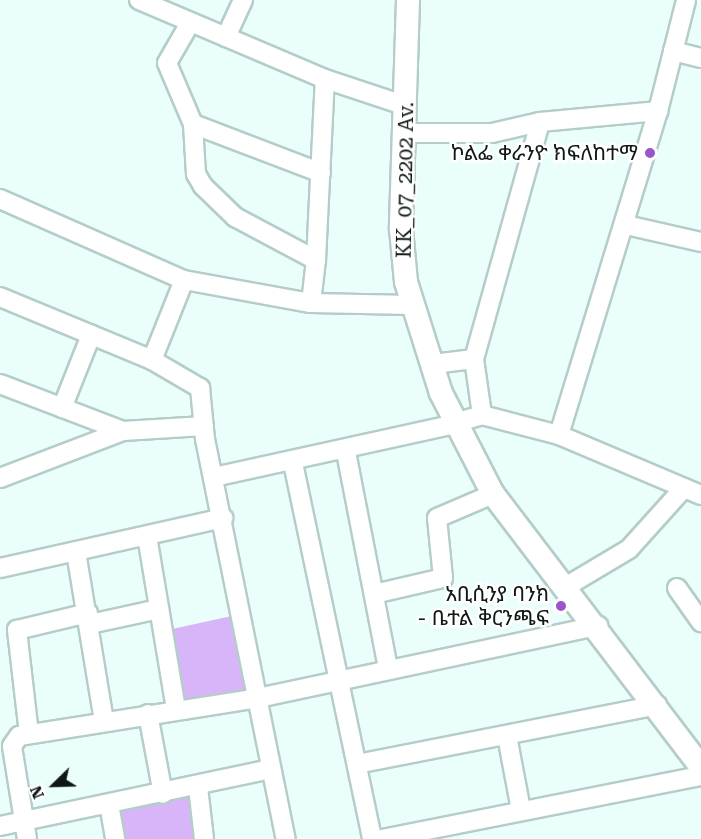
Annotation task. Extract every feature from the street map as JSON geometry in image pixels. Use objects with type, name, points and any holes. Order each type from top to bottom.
[{"type":"main road","name":"KK_07_2202 Av.","points":[[408,0],[401,229],[412,305],[467,419]]},
{"type":"main road","points":[[417,0],[415,133],[417,282],[441,363],[484,462],[572,583],[701,750]]},
{"type":"main road","points":[[467,419],[493,494],[598,626],[701,767]]},
{"type":"street","points":[[226,37],[243,0]]},
{"type":"street","points":[[559,435],[626,225],[686,0]]},
{"type":"street","points":[[148,2],[190,23],[325,79],[406,106]]},
{"type":"street","points":[[190,23],[167,63],[192,124],[196,174],[203,186],[235,217],[316,260]]},
{"type":"street","points":[[673,51],[701,58]]},
{"type":"street","points":[[311,303],[316,260],[325,79]]},
{"type":"street","points":[[415,133],[492,133],[540,122],[658,111]]},
{"type":"street","points":[[467,419],[474,358],[540,122]]},
{"type":"street","points":[[192,124],[321,173]]},
{"type":"street","points":[[0,199],[184,280],[311,303],[412,305]]},
{"type":"street","points":[[626,225],[701,242]]},
{"type":"street","points":[[152,360],[184,280]]},
{"type":"street","points":[[0,297],[152,360],[200,388],[204,426],[270,769],[286,839]]},
{"type":"street","points":[[62,408],[91,335]]},
{"type":"street","points":[[441,363],[474,358]]},
{"type":"street","points":[[0,384],[123,431]]},
{"type":"street","points":[[214,477],[346,453],[467,419],[559,435],[701,495]]},
{"type":"street","points":[[0,478],[123,431],[204,426]]},
{"type":"street","points":[[346,453],[388,668]]},
{"type":"street","points":[[293,463],[372,839]]},
{"type":"street","points":[[572,583],[629,549],[684,488]]},
{"type":"street","points":[[374,594],[443,578],[436,518],[493,494]]},
{"type":"street","points":[[0,568],[223,518]]},
{"type":"street","points":[[147,536],[176,710]]},
{"type":"street","points":[[76,552],[89,618],[104,721]]},
{"type":"street","points":[[677,588],[701,622]]},
{"type":"street","points":[[29,734],[17,630],[159,609]]},
{"type":"street","points":[[27,839],[12,746],[15,739],[29,734],[104,721],[258,698],[337,678],[598,626]]},
{"type":"street","points":[[357,764],[657,705]]},
{"type":"street","points":[[148,714],[163,794]]},
{"type":"street","points":[[507,736],[521,810]]},
{"type":"street","points":[[0,826],[198,787],[270,769]]},
{"type":"street","points":[[382,839],[701,776]]},
{"type":"street","points":[[198,787],[204,839]]},
{"type":"street","points":[[109,804],[115,839]]},
{"type":"shaded area","points":[[241,614],[258,698],[176,710],[163,631]]},
{"type":"shaded area","points":[[198,787],[204,839],[115,839],[109,804]]},
{"type":"place","name":"ኮልፌ ቀራንዮ ክፍለከተማ","points":[[650,153]]},
{"type":"place","name":"አቢሲንያ ባንክ - ቤተል ቅርንጫፍ","points":[[561,606]]}]
